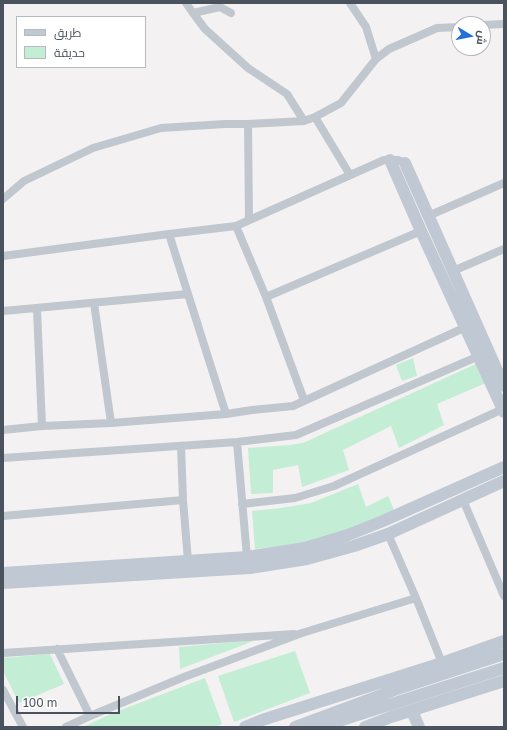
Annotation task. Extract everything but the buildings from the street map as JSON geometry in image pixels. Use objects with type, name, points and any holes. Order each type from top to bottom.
[{"type":"street","points":[[186,3],[205,29],[248,68],[287,94],[304,121]]},
{"type":"street","points":[[350,3],[366,28],[376,59]]},
{"type":"street","points":[[192,13],[220,7],[232,13]]},
{"type":"street","points":[[491,25],[504,24]]},
{"type":"street","points":[[3,199],[24,181],[93,148],[161,128],[304,121],[315,117],[340,103],[376,59],[389,49],[437,28],[451,27]]},
{"type":"street","points":[[315,117],[350,175]]},
{"type":"street","points":[[248,124],[249,220]]},
{"type":"street","points":[[3,256],[236,226],[384,160],[398,160],[405,163],[504,386]]},
{"type":"street","points":[[242,504],[295,498],[334,486],[503,410],[390,160]]},
{"type":"street","points":[[428,216],[504,183]]},
{"type":"street","points":[[236,226],[266,297],[304,400]]},
{"type":"street","points":[[266,297],[421,231]]},
{"type":"street","points":[[169,234],[226,414]]},
{"type":"street","points":[[453,271],[504,248]]},
{"type":"street","points":[[3,311],[188,294]]},
{"type":"street","points":[[94,303],[111,423]]},
{"type":"street","points":[[37,309],[42,426]]},
{"type":"street","points":[[3,430],[226,414],[293,406],[466,327]]},
{"type":"street","points":[[3,458],[237,442],[296,435],[479,356]]},
{"type":"street","points":[[237,442],[247,557]]},
{"type":"street","points":[[181,446],[183,500],[188,562]]},
{"type":"street","points":[[3,573],[188,562],[247,557],[305,548],[348,535],[383,521],[504,467]]},
{"type":"street","points":[[3,583],[250,568],[307,559],[354,546],[388,534],[504,482]]},
{"type":"street","points":[[3,516],[183,500]]},
{"type":"street","points":[[463,500],[504,596]]},
{"type":"street","points":[[388,534],[442,663]]},
{"type":"street","points":[[66,727],[184,677],[302,633],[416,598]]},
{"type":"street","points":[[3,653],[302,633]]},
{"type":"street","points":[[245,727],[262,720],[442,663],[504,641]]},
{"type":"street","points":[[57,649],[90,716]]},
{"type":"street","points":[[295,727],[400,688],[504,654]]},
{"type":"street","points":[[320,727],[504,668]]},
{"type":"street","points":[[365,727],[394,722],[412,711],[504,681]]},
{"type":"street","points":[[3,690],[23,727]]},
{"type":"street","points":[[412,711],[419,727]]},
{"type":"green space","points":[[413,358],[417,376],[402,381],[396,365]]},
{"type":"green space","points":[[478,363],[488,382],[437,404],[444,425],[399,448],[391,426],[343,450],[349,470],[302,487],[298,465],[273,470],[273,493],[251,494],[248,448],[303,443]]},
{"type":"green space","points":[[358,484],[366,507],[388,496],[395,512],[332,537],[294,545],[255,549],[252,511],[311,503]]},
{"type":"green space","points":[[256,640],[180,669],[179,647]]},
{"type":"green space","points":[[295,651],[310,693],[234,722],[218,676]]},
{"type":"green space","points":[[50,654],[64,684],[19,703],[3,671],[3,658]]},
{"type":"green space","points":[[205,678],[222,724],[215,727],[83,727],[113,713]]}]
